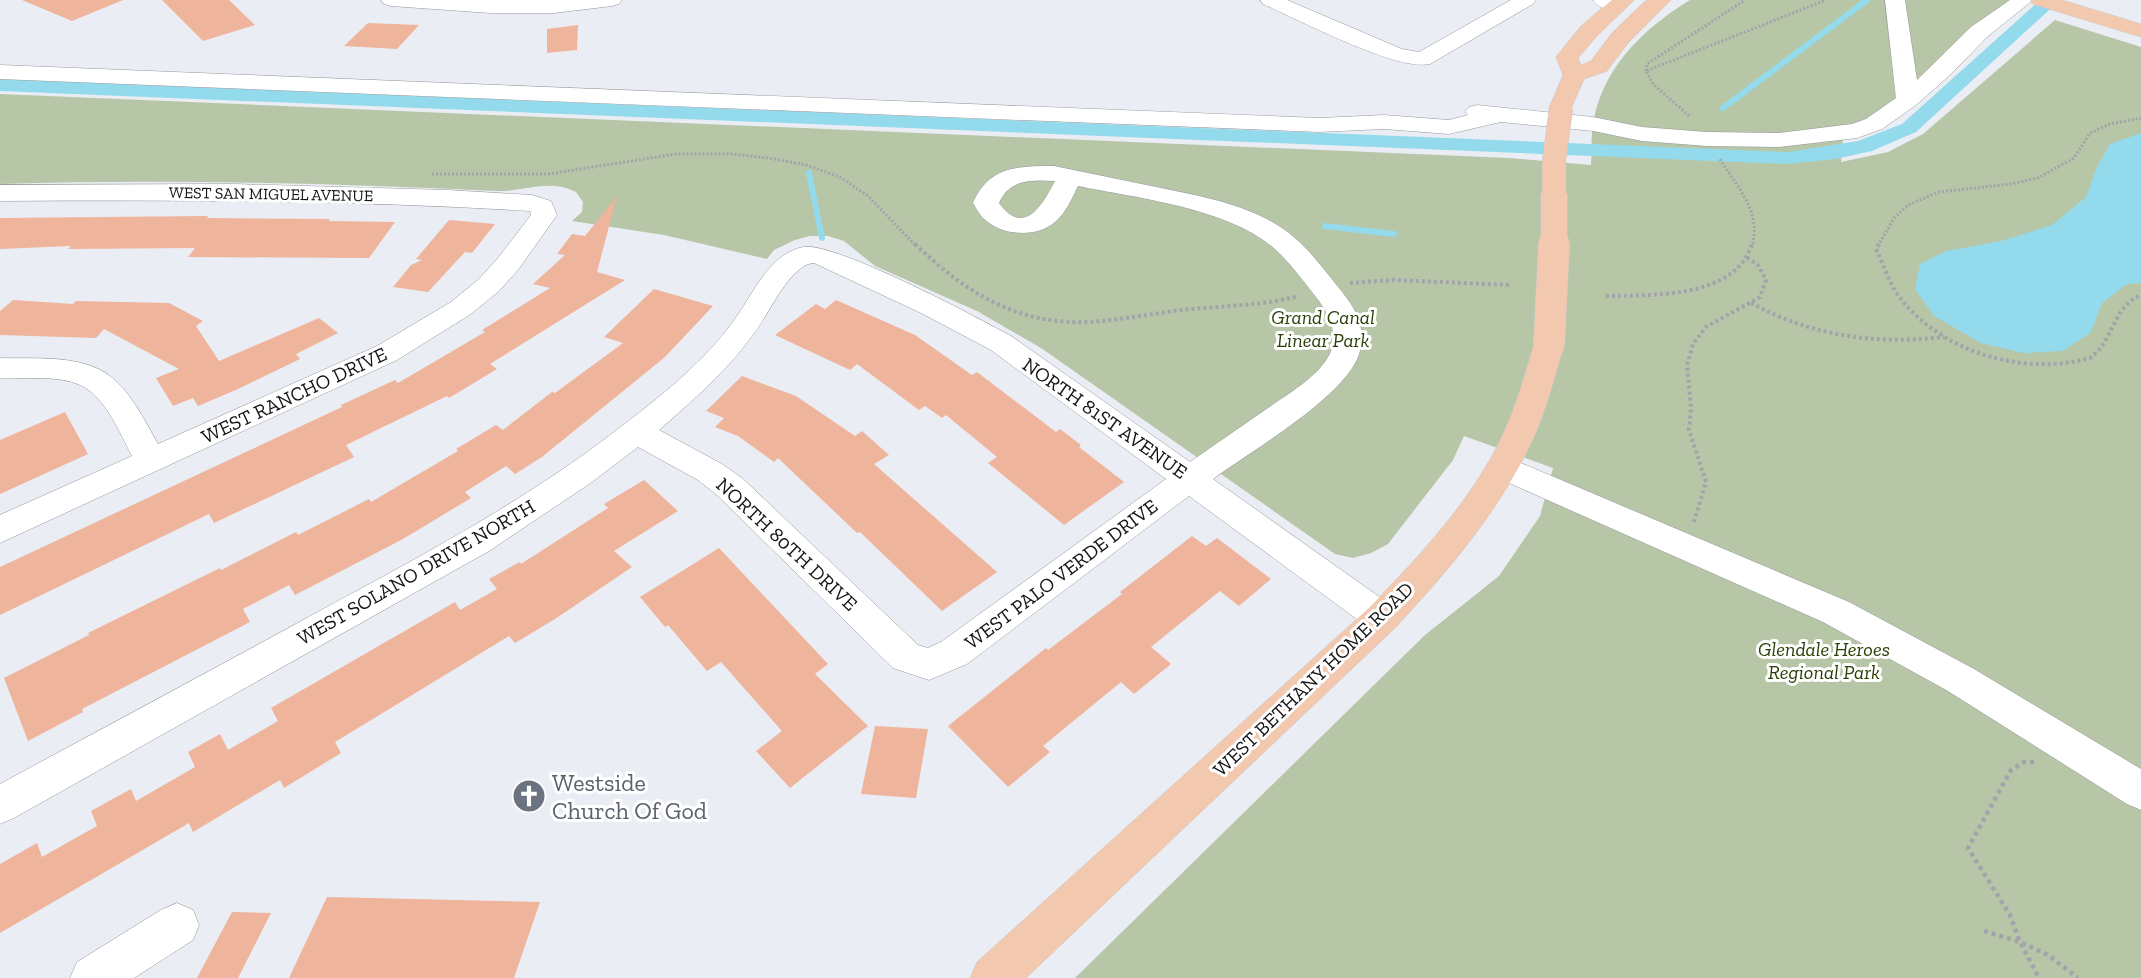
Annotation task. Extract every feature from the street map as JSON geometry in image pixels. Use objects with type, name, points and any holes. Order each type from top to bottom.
[{"type":"main road","points":[[1574,75],[1599,66],[1620,38],[1648,9],[1661,0]]},
{"type":"main road","points":[[2040,0],[2141,31]]},
{"type":"main road","name":"WEST BETHANY HOME ROAD","points":[[993,978],[1382,618],[1416,582],[1466,521],[1502,467],[1520,432],[1549,345],[1554,241],[1555,149],[1561,108],[1574,75],[1567,57],[1614,2]]},
{"type":"street","points":[[391,0],[490,7],[543,7],[612,0]]},
{"type":"street","points":[[1270,0],[1396,55],[1422,59],[1526,0]]},
{"type":"street","points":[[1895,0],[1908,100]]},
{"type":"street","points":[[0,72],[1318,125],[1399,123],[1449,127],[1499,115],[1593,124],[1642,134],[1707,139],[1779,140],[1857,131],[1874,124],[1908,100],[1943,69],[1979,32],[2023,0]]},
{"type":"street","name":"WEST PALO VERDE DRIVE","points":[[929,664],[954,653],[1191,478],[1303,399],[1328,378],[1341,362],[1348,346],[1347,325],[1341,308],[1287,244],[1260,225],[1223,209],[1070,176]]},
{"type":"street","name":"WEST SAN MIGUEL AVENUE","points":[[0,193],[233,192],[447,198],[518,202],[542,206]]},
{"type":"street","name":"WEST RANCHO DRIVE","points":[[0,530],[387,353],[452,314],[489,285],[508,264],[544,215],[542,206]]},
{"type":"street","name":"NORTH 81ST AVENUE","points":[[808,254],[828,259],[944,311],[1001,343],[1382,618]]},
{"type":"street","name":"WEST SOLANO DRIVE NORTH","points":[[0,805],[477,542],[584,471],[636,432],[693,382],[737,337],[788,263],[808,254]]},
{"type":"street","points":[[0,368],[49,369],[92,378],[114,400],[151,461]]},
{"type":"street","name":"NORTH 80TH DRIVE","points":[[636,432],[696,464],[730,487],[906,657],[929,664]]},
{"type":"street","points":[[1502,467],[1836,612],[1896,643],[2067,744],[2141,791]]},
{"type":"street","points":[[93,978],[177,925]]},
{"type":"path","points":[[1707,139],[1685,111],[1653,84],[1646,70],[1647,64],[1745,0]]},
{"type":"path","points":[[1646,70],[1826,0]]},
{"type":"path","points":[[2141,118],[2110,124],[2090,133],[2074,158],[2038,178],[2012,184],[1939,192],[1908,205],[1894,218],[1876,249],[1899,296],[1918,316],[1945,337],[1969,349],[2012,360],[2052,365],[2090,358],[2107,342],[2122,306],[2141,295]]},
{"type":"path","points":[[423,173],[545,174],[675,154],[750,156],[823,170],[850,181],[871,196],[927,255],[942,267],[974,290],[1028,316],[1064,321],[1106,321],[1192,310],[1241,307],[1286,300],[1307,294]]},
{"type":"path","points":[[1606,296],[1668,294],[1715,284],[1739,267],[1746,257],[1755,234],[1753,212],[1724,166]]},
{"type":"path","points":[[1684,545],[1706,482],[1689,430],[1691,408],[1687,365],[1693,344],[1706,327],[1760,297],[1766,280],[1758,265],[1746,257]]},
{"type":"path","points":[[1341,285],[1394,279],[1510,285]]},
{"type":"path","points":[[1751,303],[1789,322],[1854,338],[1915,341],[1945,337]]},
{"type":"path","points":[[2038,978],[2020,942],[2010,915],[1968,848],[2011,770],[2024,762],[2053,762],[2067,744]]},
{"type":"path","points":[[1984,932],[2020,942],[2048,955],[2078,978]]},
{"type":"green space","name":"Glendale Heroes Regional Park","points":[[1690,0],[2025,0],[1843,139],[1841,162],[1888,152],[1923,134],[2055,20],[2141,47],[2141,978],[1075,978],[1425,635],[1499,576],[1540,516],[1553,468],[1464,436],[1453,460],[1388,544],[1371,553],[1353,558],[1335,554],[1041,348],[977,311],[875,266],[844,241],[828,236],[810,236],[795,240],[774,250],[767,259],[664,235],[572,221],[582,212],[583,202],[576,192],[556,186],[496,191],[248,183],[0,184],[0,94],[1509,158],[1591,165],[1592,132],[1596,110],[1613,72],[1639,39]]},
{"type":"water","points":[[2141,133],[2141,283],[2127,284],[2102,303],[2091,332],[2063,351],[2023,353],[1981,343],[1934,316],[1915,289],[1920,264],[1946,251],[2001,241],[2052,225],[2086,197],[2097,167],[2110,144]]},
{"type":"building","points":[[22,0],[123,0],[72,21]]},
{"type":"building","points":[[162,0],[229,0],[255,25],[203,41]]},
{"type":"building","points":[[368,23],[419,25],[397,49],[344,46]]},
{"type":"building","points":[[578,25],[577,50],[547,53],[547,29]]},
{"type":"building","points":[[617,196],[597,272],[625,280],[490,364],[497,369],[449,398],[447,396],[346,445],[354,457],[214,523],[209,514],[0,615],[0,567],[395,380],[398,383],[485,332],[482,330],[550,288],[533,284],[565,255],[557,254],[572,234],[585,236]]},
{"type":"building","points":[[208,216],[207,218],[395,222],[369,258],[188,257],[195,248],[68,249],[71,246],[0,249],[0,218]]},
{"type":"building","points":[[449,220],[495,224],[472,253],[465,252],[428,292],[393,287],[411,265],[422,260],[416,259]]},
{"type":"building","points":[[654,289],[713,306],[665,357],[542,457],[515,474],[506,466],[465,492],[471,498],[403,539],[295,595],[289,585],[243,609],[250,622],[82,709],[83,712],[28,741],[4,678],[89,635],[88,633],[220,568],[221,570],[296,532],[298,535],[369,499],[371,502],[458,451],[456,449],[496,425],[503,430],[552,392],[555,393],[623,343],[604,337]]},
{"type":"building","points":[[13,300],[73,304],[76,301],[169,303],[203,321],[196,326],[219,361],[319,318],[338,333],[296,354],[300,359],[238,389],[198,406],[193,398],[173,406],[156,378],[179,369],[104,329],[96,338],[0,335],[0,311]]},
{"type":"building","points":[[836,300],[915,335],[972,375],[977,372],[1056,432],[1060,429],[1124,482],[1064,525],[988,463],[997,457],[946,415],[942,418],[925,406],[919,410],[857,364],[850,370],[775,335],[816,304],[825,309]]},
{"type":"building","points":[[742,376],[796,396],[855,436],[862,431],[889,455],[874,464],[997,572],[942,611],[860,532],[857,533],[778,458],[774,462],[738,436],[715,427],[724,418],[706,411]]},
{"type":"building","points":[[65,412],[88,454],[0,494],[0,440]]},
{"type":"building","points":[[644,480],[678,511],[614,551],[632,567],[515,643],[509,636],[335,742],[341,753],[284,788],[280,780],[193,832],[189,823],[0,933],[0,864],[37,843],[42,857],[97,826],[91,811],[131,789],[136,801],[195,767],[188,752],[220,734],[228,750],[278,721],[271,708],[455,602],[460,610],[497,589],[489,579],[520,562],[521,564],[608,508],[604,504]]},
{"type":"building","points":[[1192,536],[1206,546],[1217,538],[1271,579],[1239,606],[1220,591],[1151,647],[1171,664],[1134,694],[1121,682],[1043,746],[1050,752],[1008,787],[948,726],[1046,648],[1048,650],[1122,594],[1120,592]]},
{"type":"building","points":[[719,548],[828,664],[815,674],[868,726],[790,788],[756,751],[782,731],[721,662],[707,671],[668,625],[665,627],[640,597]]},
{"type":"building","points":[[875,726],[928,729],[916,798],[861,794]]},
{"type":"building","points":[[327,897],[540,902],[514,978],[289,978]]},
{"type":"building","points":[[232,912],[271,913],[238,978],[197,978]]},
{"type":"waterway","points":[[1723,108],[1867,0]]},
{"type":"waterway","points":[[0,85],[1788,158],[1835,153],[1865,146],[1909,128],[2051,0]]},
{"type":"waterway","points":[[809,173],[822,238]]},
{"type":"waterway","points":[[1325,226],[1394,234]]},
{"type":"place","name":"Westside Church Of God","points":[[529,796]]},
{"type":"park label","name":"Grand Canal Linear Park","points":[[1323,328]]}]
